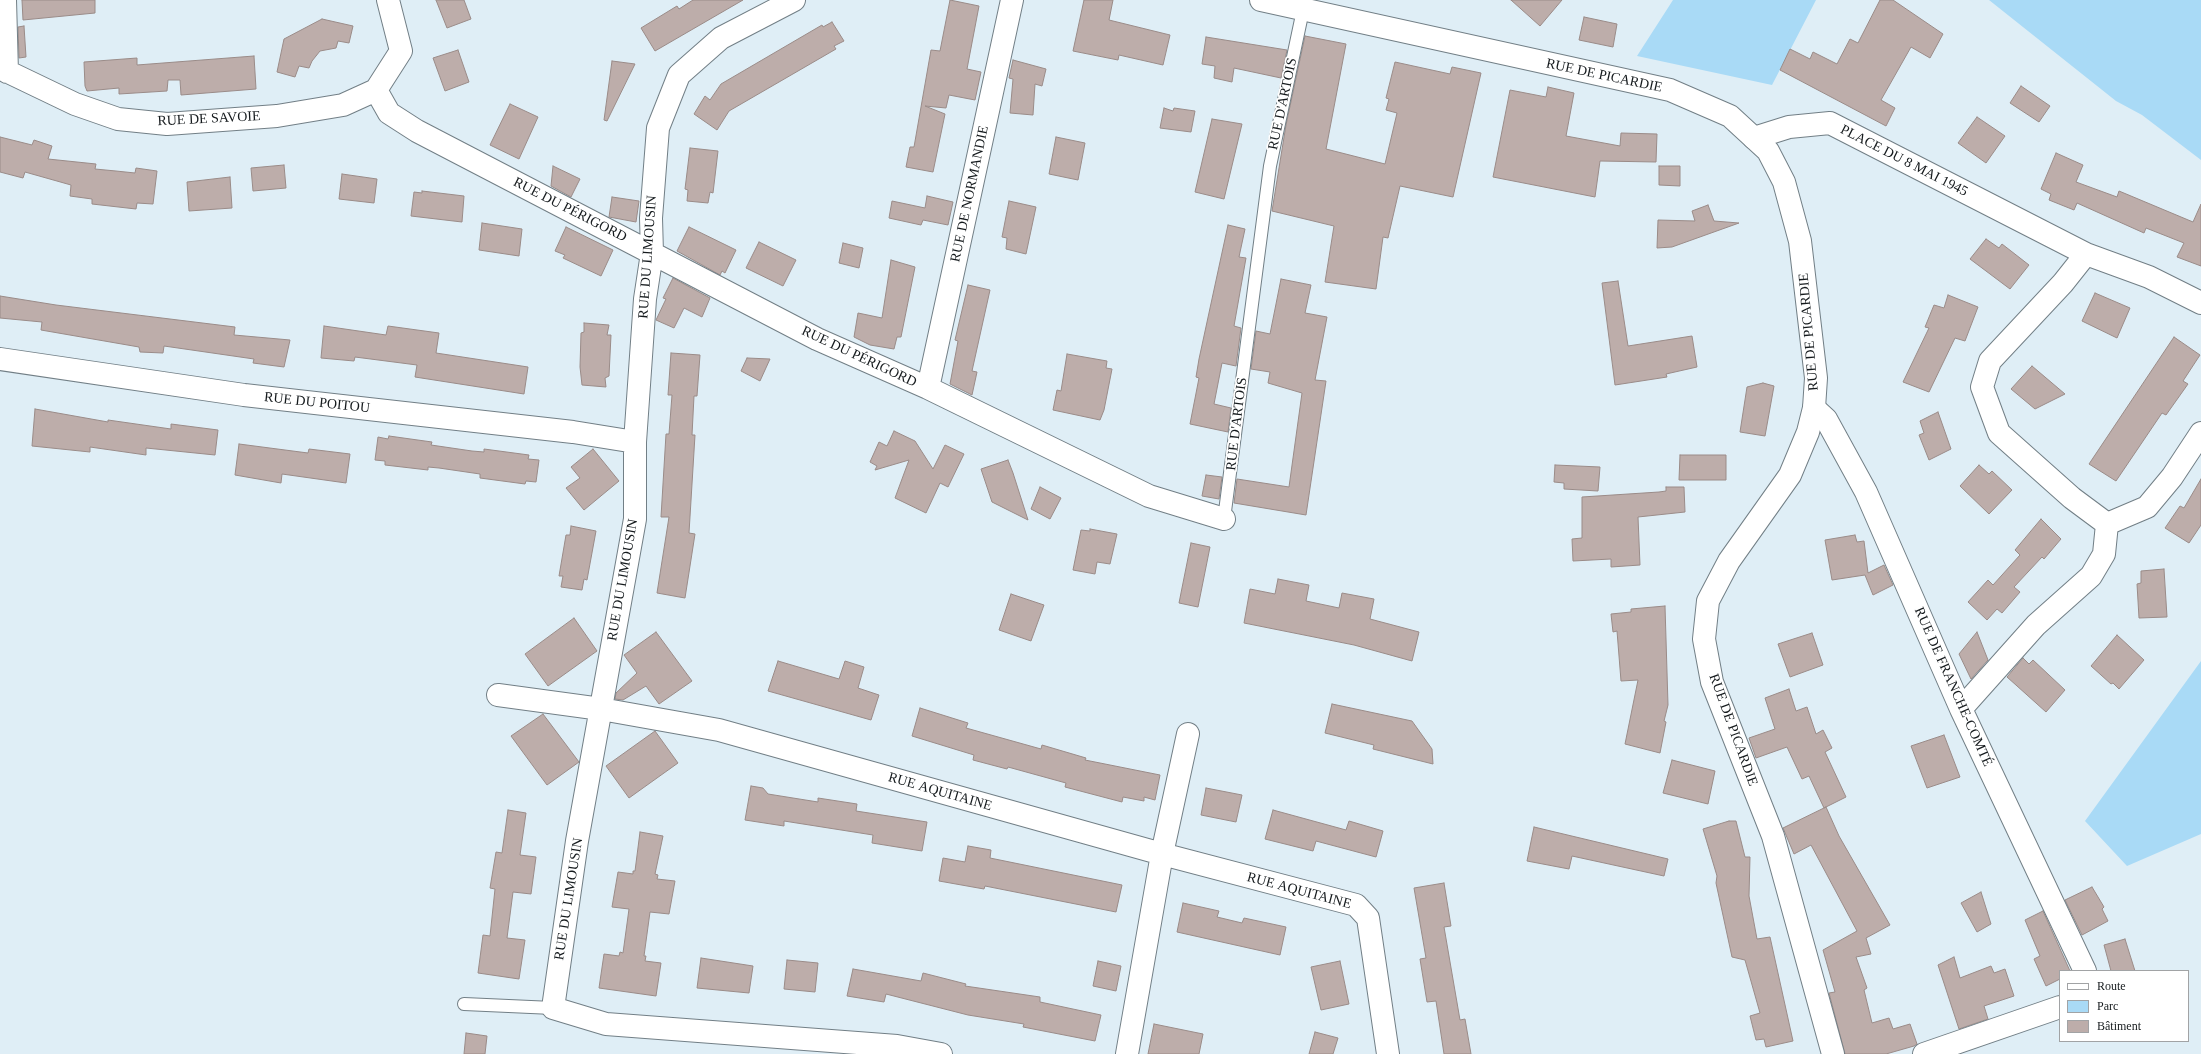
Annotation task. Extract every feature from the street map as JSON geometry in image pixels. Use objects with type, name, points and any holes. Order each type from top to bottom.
[{"type":"street","points":[[4,70],[5,0]]},
{"type":"street","points":[[376,90],[401,51],[388,0]]},
{"type":"street","name":"RUE DU LIMOUSIN","points":[[553,1008],[577,841],[635,520],[635,442],[645,298],[652,252],[651,218],[658,128],[679,75],[721,38],[794,0]]},
{"type":"street","name":"RUE DE NORMANDIE","points":[[928,388],[1012,0]]},
{"type":"street","name":"RUE DE PICARDIE","points":[[1261,0],[1670,90],[1730,116],[1768,151],[1784,182],[1800,241],[1816,378],[1814,408],[1808,432],[1790,475],[1729,560],[1708,601],[1704,639],[1712,682],[1773,836],[1833,1054]]},
{"type":"street","name":"RUE DE SAVOIE","points":[[4,70],[75,104],[118,119],[167,124],[277,116],[343,105],[376,90]]},
{"type":"street","name":"RUE DU PÉRIGORD","points":[[376,90],[389,113],[417,132],[652,252],[817,339],[928,388]]},
{"type":"street","name":"PLACE DU 8 MAI 1945","points":[[1754,138],[1789,127],[1830,123],[1983,202],[2047,232],[2086,254],[2149,277],[2201,304]]},
{"type":"street","points":[[2086,254],[2063,283],[1990,361],[1982,387],[1999,433],[2072,498],[2107,524]]},
{"type":"street","name":"RUE DU POITOU","points":[[0,360],[244,395],[573,432],[635,442]]},
{"type":"street","name":"RUE D'ARTOIS","points":[[928,388],[1149,496],[1224,519]]},
{"type":"street","name":"RUE DE FRANCHE-COMTÉ","points":[[1814,408],[1826,420],[1866,492],[1961,709],[2085,970]]},
{"type":"street","points":[[2107,524],[2146,507],[2172,477],[2201,433]]},
{"type":"street","points":[[1961,709],[2036,625],[2090,576],[2104,554],[2107,524]]},
{"type":"street","name":"RUE AQUITAINE","points":[[498,695],[600,709],[719,730],[1162,854],[1356,905],[1368,918],[1388,1054]]},
{"type":"street","points":[[1127,1054],[1162,854],[1188,734]]},
{"type":"street","points":[[553,1008],[606,1024],[669,1030],[897,1046],[941,1054]]},
{"type":"street","points":[[1924,1054],[2059,1008]]},
{"type":"lane","name":"RUE D'ARTOIS","points":[[1224,519],[1270,166],[1303,10]]},
{"type":"lane","points":[[464,1004],[553,1008]]},
{"type":"green space","points":[[1673,0],[1816,0],[1772,85],[1637,56]]},
{"type":"green space","points":[[1989,0],[2201,0],[2201,160],[2142,115],[2116,101]]},
{"type":"green space","points":[[2201,661],[2201,834],[2127,866],[2085,821]]},
{"type":"building","points":[[22,0],[95,0],[95,13],[23,20]]},
{"type":"building","points":[[436,0],[464,0],[471,19],[447,28]]},
{"type":"building","points":[[693,0],[743,0],[655,51],[641,28],[677,6],[679,9]]},
{"type":"building","points":[[950,0],[979,6],[967,69],[981,72],[975,100],[949,95],[946,108],[925,106],[945,114],[933,172],[906,167],[910,147],[914,147],[931,50],[940,51]]},
{"type":"building","points":[[1084,0],[1113,0],[1109,20],[1170,35],[1163,65],[1119,55],[1118,60],[1073,51]]},
{"type":"building","points":[[1511,0],[1562,0],[1540,26]]},
{"type":"building","points":[[1880,0],[1893,0],[1943,34],[1930,58],[1911,47],[1881,100],[1895,108],[1886,126],[1780,70],[1790,49],[1810,59],[1813,52],[1837,64],[1850,39],[1858,43]]},
{"type":"building","points":[[1584,17],[1617,24],[1613,47],[1579,40]]},
{"type":"building","points":[[322,19],[353,26],[349,43],[338,41],[336,48],[320,51],[312,61],[309,68],[299,66],[295,77],[277,72],[284,39]]},
{"type":"building","points":[[832,22],[844,41],[834,46],[836,49],[729,111],[717,130],[694,114],[705,96],[710,100],[721,84],[822,25],[823,27]]},
{"type":"building","points":[[24,26],[26,57],[19,58],[18,27]]},
{"type":"building","points":[[1305,36],[1346,44],[1326,149],[1385,164],[1397,113],[1386,110],[1389,99],[1386,98],[1395,62],[1450,74],[1452,67],[1481,73],[1453,197],[1400,186],[1388,238],[1383,237],[1376,289],[1325,282],[1334,226],[1272,211],[1286,125]]},
{"type":"building","points":[[1206,37],[1287,50],[1281,78],[1234,68],[1232,82],[1214,78],[1215,66],[1202,64]]},
{"type":"building","points":[[458,50],[469,82],[445,91],[433,58]]},
{"type":"building","points":[[254,56],[256,89],[181,95],[180,80],[168,80],[167,91],[119,94],[119,88],[87,91],[85,86],[84,62],[137,58],[137,65]]},
{"type":"building","points":[[1013,60],[1046,69],[1042,86],[1035,84],[1033,115],[1010,113],[1013,79],[1009,78]]},
{"type":"building","points":[[612,61],[635,64],[607,121],[604,120]]},
{"type":"building","points":[[2021,86],[2050,106],[2039,122],[2010,103]]},
{"type":"building","points":[[1548,87],[1574,93],[1566,136],[1620,146],[1621,133],[1657,134],[1656,162],[1600,161],[1595,197],[1493,177],[1510,90],[1546,97]]},
{"type":"building","points":[[510,104],[538,117],[519,159],[490,145]]},
{"type":"building","points":[[1164,108],[1173,111],[1174,108],[1195,111],[1191,132],[1160,128]]},
{"type":"building","points":[[1977,117],[2005,136],[1986,163],[1958,143]]},
{"type":"building","points":[[1212,119],[1242,124],[1224,199],[1195,192]]},
{"type":"building","points":[[0,137],[32,145],[34,140],[52,146],[48,159],[96,164],[95,169],[135,173],[136,168],[157,171],[153,204],[137,203],[136,209],[92,204],[92,199],[70,196],[71,185],[25,172],[23,178],[0,172]]},
{"type":"building","points":[[1056,137],[1085,143],[1078,180],[1049,174]]},
{"type":"building","points":[[690,148],[718,151],[713,193],[710,192],[708,203],[687,201],[688,190],[685,189]]},
{"type":"building","points":[[2056,153],[2083,165],[2076,182],[2117,197],[2119,191],[2193,222],[2201,204],[2201,266],[2177,257],[2184,243],[2146,228],[2144,233],[2077,203],[2074,210],[2049,200],[2051,194],[2041,189]]},
{"type":"building","points":[[284,165],[286,188],[253,191],[251,168]]},
{"type":"building","points":[[553,166],[580,179],[571,197],[551,186]]},
{"type":"building","points":[[1659,166],[1680,166],[1680,186],[1659,185]]},
{"type":"building","points":[[342,174],[377,179],[374,203],[339,199]]},
{"type":"building","points":[[230,177],[232,208],[189,211],[187,182]]},
{"type":"building","points":[[422,191],[464,196],[462,222],[411,216],[414,192],[422,193]]},
{"type":"building","points":[[927,196],[953,202],[948,225],[923,220],[921,225],[889,218],[892,201],[925,208]]},
{"type":"building","points":[[612,197],[639,201],[636,222],[609,217]]},
{"type":"building","points":[[1009,201],[1036,207],[1026,254],[1006,249],[1007,238],[1002,237]]},
{"type":"building","points":[[1708,205],[1714,221],[1739,223],[1672,247],[1657,248],[1658,220],[1695,221],[1692,211]]},
{"type":"building","points":[[482,223],[522,229],[519,256],[479,250]]},
{"type":"building","points":[[1228,225],[1245,229],[1239,257],[1246,258],[1234,326],[1241,328],[1236,366],[1222,363],[1214,404],[1231,408],[1228,432],[1190,424],[1199,378],[1196,377],[1199,359]]},
{"type":"building","points":[[566,227],[613,250],[601,276],[563,258],[565,255],[555,251]]},
{"type":"building","points":[[689,227],[736,250],[725,273],[722,271],[720,275],[677,251]]},
{"type":"building","points":[[1986,239],[1999,248],[2002,244],[2029,265],[2010,289],[1970,259]]},
{"type":"building","points":[[759,242],[796,260],[783,286],[746,268]]},
{"type":"building","points":[[843,243],[863,248],[859,268],[839,263]]},
{"type":"building","points":[[891,260],[915,267],[901,337],[897,337],[894,349],[870,345],[854,337],[858,313],[882,318]]},
{"type":"building","points":[[673,278],[710,298],[702,317],[684,308],[674,328],[656,320],[666,299],[663,298]]},
{"type":"building","points":[[1281,279],[1311,285],[1305,313],[1327,317],[1315,380],[1326,381],[1306,515],[1234,503],[1237,479],[1289,487],[1302,393],[1268,383],[1270,372],[1251,369],[1256,331],[1270,334]]},
{"type":"building","points":[[1618,281],[1628,346],[1692,336],[1697,367],[1666,374],[1667,377],[1615,385],[1602,283]]},
{"type":"building","points":[[968,285],[990,290],[972,371],[977,372],[972,395],[950,384],[958,341],[955,340]]},
{"type":"building","points":[[2095,293],[2130,308],[2117,338],[2082,321]]},
{"type":"building","points":[[1948,295],[1978,307],[1965,341],[1955,338],[1929,392],[1903,382],[1929,328],[1925,327],[1934,305],[1944,308]]},
{"type":"building","points":[[0,296],[56,305],[235,327],[234,335],[290,340],[284,367],[253,363],[254,359],[164,346],[163,353],[140,352],[139,347],[41,330],[42,322],[0,318]]},
{"type":"building","points":[[584,323],[609,325],[607,335],[611,335],[609,376],[605,378],[606,387],[582,385],[580,367],[581,333],[584,332]]},
{"type":"building","points":[[324,326],[386,335],[388,326],[439,333],[436,353],[528,367],[524,394],[415,377],[417,365],[355,357],[354,361],[321,358]]},
{"type":"building","points":[[2174,337],[2200,355],[2183,381],[2188,384],[2166,415],[2162,413],[2116,481],[2089,464]]},
{"type":"building","points":[[671,353],[700,355],[697,396],[694,396],[692,435],[695,435],[689,533],[695,534],[685,598],[657,593],[669,517],[661,517],[666,434],[669,434],[672,395],[668,395]]},
{"type":"building","points":[[1067,354],[1107,361],[1106,368],[1112,369],[1104,410],[1100,420],[1053,410],[1057,390],[1061,391]]},
{"type":"building","points":[[747,358],[770,359],[760,381],[741,371]]},
{"type":"building","points":[[2032,366],[2065,394],[2035,409],[2011,389]]},
{"type":"building","points":[[1763,383],[1774,386],[1765,436],[1740,432],[1747,387]]},
{"type":"building","points":[[35,409],[108,422],[108,420],[171,429],[171,424],[218,430],[215,455],[146,448],[146,455],[90,447],[90,452],[32,446]]},
{"type":"building","points":[[1938,412],[1951,449],[1929,460],[1919,435],[1924,433],[1920,421]]},
{"type":"building","points":[[894,431],[915,441],[933,469],[945,445],[964,454],[948,487],[940,483],[926,513],[895,498],[909,460],[875,470],[877,466],[870,462],[879,442],[887,446]]},
{"type":"building","points":[[389,436],[432,442],[431,445],[472,451],[484,452],[484,449],[529,455],[528,459],[539,460],[536,482],[526,481],[525,484],[480,478],[480,474],[439,468],[428,467],[428,470],[385,465],[385,461],[375,460],[378,437],[388,439]]},
{"type":"building","points":[[239,444],[308,453],[309,449],[350,454],[346,483],[282,474],[281,483],[235,475]]},
{"type":"building","points":[[593,449],[619,481],[584,510],[566,488],[580,478],[571,467]]},
{"type":"building","points":[[1680,455],[1726,455],[1726,480],[1679,480]]},
{"type":"building","points":[[1008,460],[1028,520],[992,502],[981,469]]},
{"type":"building","points":[[1555,465],[1600,467],[1598,491],[1564,489],[1564,483],[1554,482]]},
{"type":"building","points":[[1979,465],[1989,474],[1992,471],[2012,490],[1989,514],[1960,486]]},
{"type":"building","points":[[1206,475],[1222,477],[1219,499],[1202,496]]},
{"type":"building","points":[[2201,479],[2201,525],[2189,543],[2165,528],[2180,506],[2184,508]]},
{"type":"building","points":[[1040,487],[1061,498],[1050,519],[1031,509]]},
{"type":"building","points":[[1666,487],[1684,487],[1685,512],[1638,517],[1640,565],[1611,567],[1611,559],[1573,561],[1572,539],[1582,538],[1582,497],[1659,492],[1666,491]]},
{"type":"building","points":[[2041,519],[2061,539],[2044,559],[2042,557],[2014,587],[2020,592],[2002,613],[1997,609],[1987,620],[1968,602],[1988,580],[1993,585],[2020,555],[2015,550]]},
{"type":"building","points":[[571,526],[596,531],[587,580],[584,579],[582,590],[561,587],[563,576],[559,576],[566,535],[570,535]]},
{"type":"building","points":[[1090,529],[1117,534],[1110,564],[1097,562],[1095,574],[1073,570],[1081,530],[1090,531]]},
{"type":"building","points":[[1855,535],[1857,542],[1864,541],[1868,573],[1884,565],[1893,585],[1873,595],[1865,575],[1832,580],[1825,540]]},
{"type":"building","points":[[1191,543],[1210,547],[1198,607],[1179,603]]},
{"type":"building","points":[[2164,569],[2167,617],[2139,618],[2137,584],[2141,583],[2141,571]]},
{"type":"building","points":[[1278,579],[1309,585],[1306,601],[1339,608],[1342,593],[1374,599],[1370,619],[1419,632],[1412,661],[1354,645],[1244,623],[1250,589],[1275,594]]},
{"type":"building","points":[[1011,594],[1044,605],[1031,641],[999,630]]},
{"type":"building","points":[[1665,606],[1668,705],[1664,721],[1666,722],[1660,753],[1625,744],[1638,680],[1621,681],[1617,631],[1613,632],[1611,614],[1631,612],[1631,609]]},
{"type":"building","points":[[574,618],[597,651],[548,686],[525,654]]},
{"type":"building","points":[[656,632],[692,681],[659,704],[646,686],[623,700],[615,699],[616,693],[637,673],[624,655]]},
{"type":"building","points":[[1977,632],[1988,660],[1971,679],[1959,654]]},
{"type":"building","points":[[1812,633],[1823,665],[1790,677],[1778,644]]},
{"type":"building","points":[[2117,635],[2144,660],[2119,689],[2113,683],[2111,684],[2091,666]]},
{"type":"building","points":[[2023,658],[2029,664],[2033,660],[2065,690],[2046,712],[2007,677]]},
{"type":"building","points":[[778,661],[839,679],[845,661],[864,667],[858,688],[879,695],[871,720],[768,691]]},
{"type":"building","points":[[1789,689],[1796,711],[1807,707],[1816,734],[1823,730],[1832,748],[1825,752],[1846,797],[1824,808],[1809,776],[1802,779],[1787,747],[1756,758],[1749,738],[1775,729],[1765,698]]},
{"type":"building","points":[[1332,704],[1412,721],[1432,749],[1433,764],[1373,749],[1374,745],[1325,733]]},
{"type":"building","points":[[920,708],[968,723],[966,728],[1041,749],[1042,745],[1086,758],[1085,760],[1160,775],[1155,800],[1144,797],[1144,801],[1123,797],[1122,802],[1065,787],[1066,783],[1008,767],[1007,769],[973,760],[974,755],[912,736]]},
{"type":"building","points":[[543,714],[579,762],[547,785],[511,736]]},
{"type":"building","points":[[655,731],[678,763],[629,798],[606,766]]},
{"type":"building","points":[[1944,735],[1960,777],[1927,788],[1911,746]]},
{"type":"building","points":[[1672,760],[1715,771],[1708,804],[1663,793]]},
{"type":"building","points":[[751,786],[763,788],[768,794],[818,802],[818,798],[857,804],[856,811],[927,822],[922,851],[872,843],[873,835],[784,821],[784,826],[745,820]]},
{"type":"building","points":[[1206,788],[1242,795],[1236,822],[1201,815]]},
{"type":"building","points":[[1826,807],[1839,836],[1890,925],[1866,938],[1871,954],[1856,957],[1867,988],[1864,990],[1872,1023],[1889,1018],[1893,1029],[1910,1024],[1917,1044],[1914,1046],[1886,1054],[1845,1054],[1829,993],[1835,992],[1823,950],[1857,931],[1811,845],[1794,854],[1783,828]]},
{"type":"building","points":[[508,810],[526,813],[520,855],[536,857],[531,894],[513,892],[507,938],[525,940],[519,979],[478,973],[483,935],[490,936],[495,889],[490,888],[496,852],[502,853]]},
{"type":"building","points":[[1273,810],[1346,830],[1349,821],[1383,831],[1376,857],[1316,841],[1313,851],[1265,839]]},
{"type":"building","points":[[1729,821],[1736,821],[1745,857],[1750,857],[1749,896],[1757,939],[1770,937],[1793,1041],[1766,1047],[1764,1039],[1756,1040],[1750,1016],[1760,1013],[1745,960],[1732,957],[1716,883],[1717,876],[1703,829]]},
{"type":"building","points":[[1534,827],[1668,859],[1664,876],[1572,856],[1569,869],[1527,861]]},
{"type":"building","points":[[640,832],[663,836],[655,874],[658,875],[657,879],[675,881],[669,914],[650,912],[644,956],[646,956],[645,961],[661,963],[656,996],[599,988],[604,954],[619,956],[620,952],[623,953],[629,909],[612,907],[618,872],[633,874],[633,871],[635,871]]},
{"type":"building","points":[[968,846],[991,850],[990,858],[1122,885],[1116,912],[985,886],[984,889],[939,881],[943,858],[965,862]]},
{"type":"building","points":[[1444,883],[1451,926],[1444,927],[1460,1020],[1465,1019],[1471,1054],[1444,1054],[1436,1001],[1427,1002],[1420,959],[1426,958],[1414,888]]},
{"type":"building","points":[[2092,887],[2104,907],[2102,909],[2108,921],[2082,935],[2065,900]]},
{"type":"building","points":[[1981,892],[1991,924],[1977,932],[1961,903]]},
{"type":"building","points":[[1183,903],[1219,911],[1217,917],[1242,923],[1244,918],[1286,927],[1280,955],[1177,932]]},
{"type":"building","points":[[2043,911],[2070,970],[2059,970],[2059,980],[2046,986],[2034,959],[2040,956],[2025,920]]},
{"type":"building","points":[[2125,939],[2135,970],[2111,970],[2104,945]]},
{"type":"building","points":[[1954,957],[1960,978],[1991,966],[1994,973],[2005,969],[2014,996],[1984,1006],[1988,1019],[1959,1029],[1938,965]]},
{"type":"building","points":[[701,958],[753,966],[749,993],[697,988]]},
{"type":"building","points":[[787,960],[818,963],[815,992],[784,989]]},
{"type":"building","points":[[1098,961],[1121,966],[1116,991],[1093,986]]},
{"type":"building","points":[[1340,961],[1349,1004],[1321,1010],[1311,967]]},
{"type":"building","points":[[853,969],[921,981],[923,973],[966,984],[965,986],[1040,997],[1040,1002],[1101,1015],[1095,1041],[1023,1027],[1024,1024],[968,1015],[886,994],[884,1002],[847,996]]},
{"type":"building","points":[[1154,1024],[1203,1034],[1199,1054],[1148,1054]]},
{"type":"building","points":[[1315,1032],[1338,1038],[1333,1054],[1309,1054]]},
{"type":"building","points":[[466,1033],[487,1036],[485,1054],[464,1054]]}]
